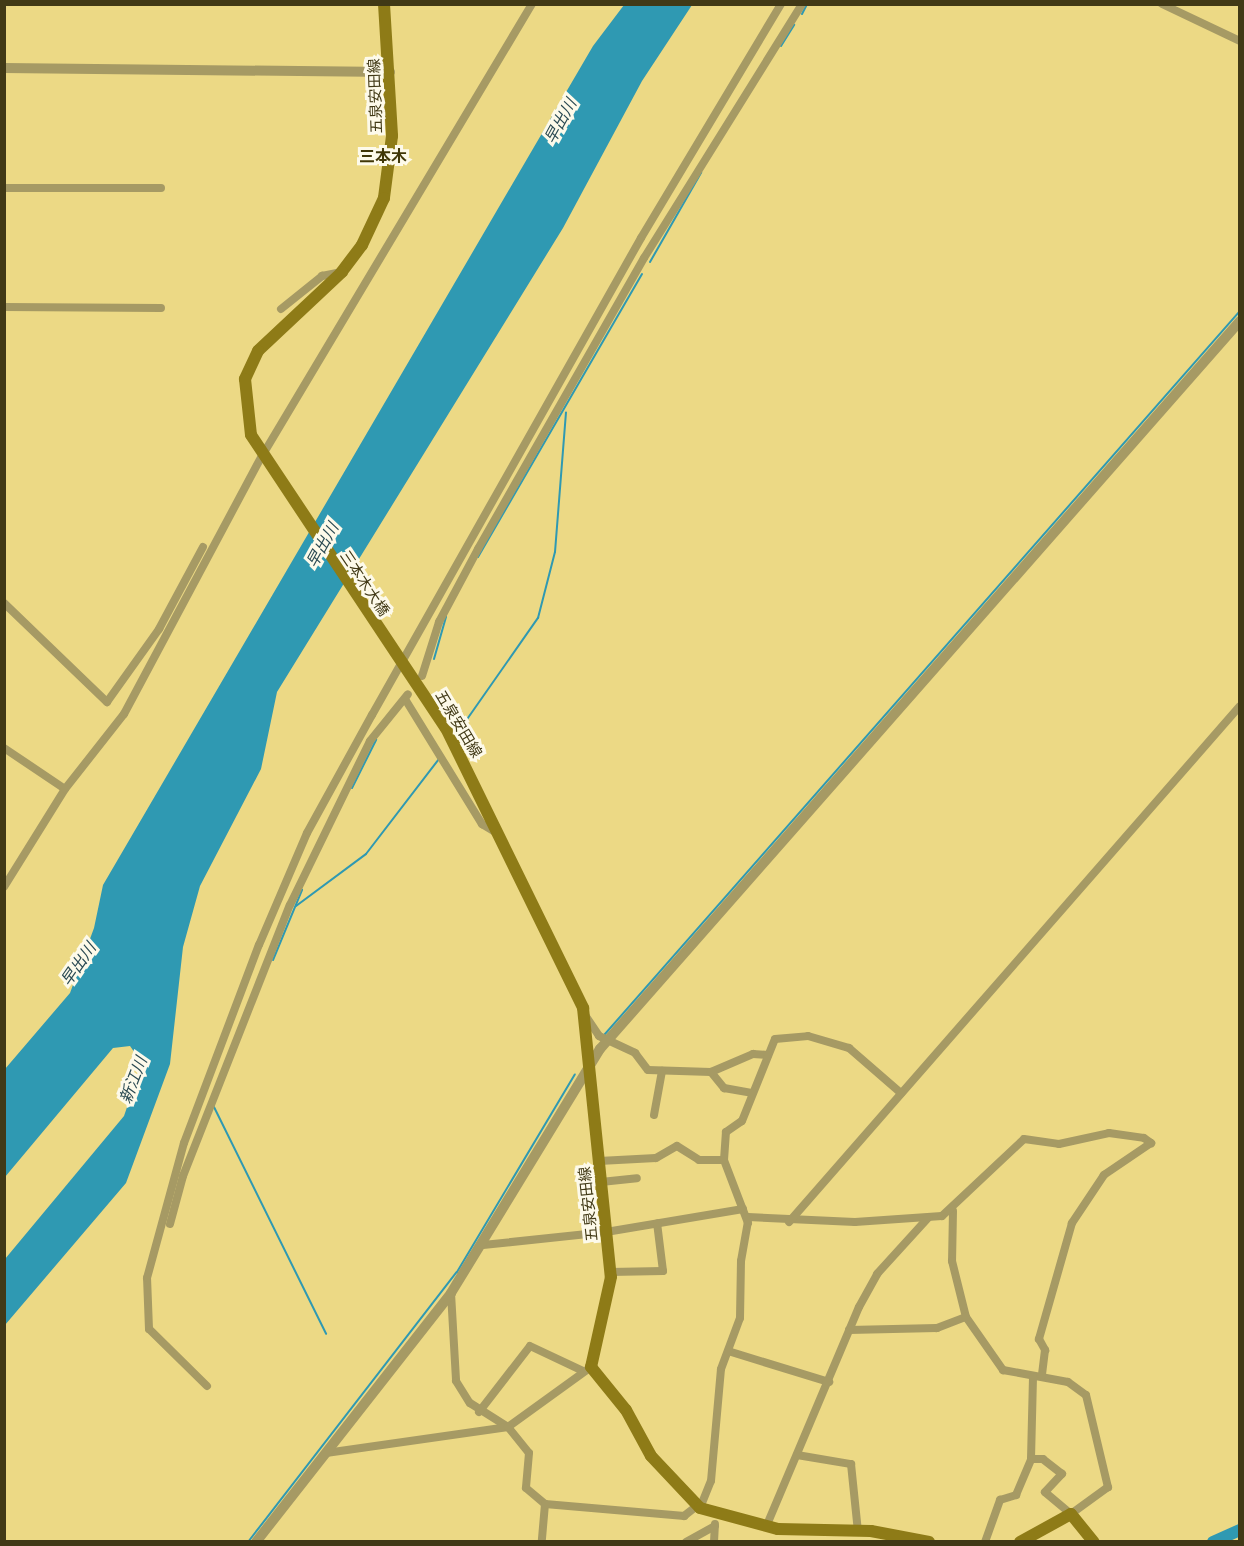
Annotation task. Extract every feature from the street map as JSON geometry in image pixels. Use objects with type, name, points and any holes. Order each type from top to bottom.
[{"type":"main road","name":"五泉安田線","points":[[263,458],[247,419],[245,379],[258,351],[342,272],[362,245],[384,198],[391,163],[390,72],[384,4]]},
{"type":"main road","name":"三本木大橋","points":[[263,458],[402,665]]},
{"type":"main road","name":"五泉安田線","points":[[402,665],[446,728],[583,1012],[611,1290],[587,1369]]},
{"type":"main road","points":[[587,1369],[626,1410],[651,1456],[698,1507],[716,1521],[819,1537],[858,1532],[929,1542]]},
{"type":"main road","points":[[1020,1542],[1071,1514],[1094,1542]]},
{"type":"street","points":[[4,887],[65,789],[124,714],[263,458],[532,4]]},
{"type":"street","points":[[207,1386],[149,1329],[147,1278],[162,1210],[259,945],[307,833],[604,303],[781,4]]},
{"type":"street","points":[[422,676],[439,622],[478,549],[644,258],[802,4]]},
{"type":"street","points":[[1162,4],[1239,41]]},
{"type":"street","points":[[4,69],[390,72]]},
{"type":"street","points":[[4,188],[161,189]]},
{"type":"street","points":[[281,309],[322,276],[342,272]]},
{"type":"street","points":[[4,307],[161,308]]},
{"type":"street","points":[[256,1542],[451,1293],[483,1245],[589,1065],[608,1041],[1239,321]]},
{"type":"street","points":[[4,603],[107,702],[159,629],[203,547]]},
{"type":"street","points":[[170,1224],[187,1165],[290,904],[370,741],[407,696],[482,824],[499,834]]},
{"type":"street","points":[[789,1222],[1239,706]]},
{"type":"street","points":[[4,748],[65,789]]},
{"type":"street","points":[[583,1012],[608,1041],[635,1053],[645,1068],[662,1071],[711,1071],[753,1054],[768,1055]]},
{"type":"street","points":[[451,1293],[456,1381],[479,1412],[508,1427],[529,1453],[526,1488],[545,1504],[684,1516],[698,1507],[711,1480],[728,1351],[740,1318],[748,1217],[724,1160],[726,1132],[742,1121],[776,1039],[824,1038],[866,1058],[902,1093]]},
{"type":"street","points":[[654,1115],[662,1071]]},
{"type":"street","points":[[711,1071],[724,1088],[752,1093]]},
{"type":"street","points":[[748,1217],[789,1222],[928,1218],[953,1211],[1024,1139],[1059,1144],[1109,1133],[1151,1143],[1104,1175],[1072,1223],[1039,1339],[1045,1350],[1037,1377],[1031,1459],[1016,1495],[1000,1500],[985,1542]]},
{"type":"street","points":[[598,1161],[656,1158],[677,1146],[693,1151],[699,1160],[724,1160]]},
{"type":"street","points":[[601,1182],[637,1178]]},
{"type":"street","points":[[483,1245],[606,1232],[743,1209]]},
{"type":"street","points":[[953,1211],[952,1261],[966,1317],[1003,1370],[1068,1382],[1086,1395],[1104,1458],[1108,1487],[1071,1514],[1045,1492],[1062,1474],[1043,1459],[1031,1459]]},
{"type":"street","points":[[766,1527],[849,1330],[877,1274],[928,1218]]},
{"type":"street","points":[[610,1272],[663,1271],[657,1223]]},
{"type":"street","points":[[849,1330],[937,1328],[966,1317]]},
{"type":"street","points":[[326,1453],[508,1427],[578,1381],[587,1369],[530,1346],[479,1412]]},
{"type":"street","points":[[728,1351],[829,1382]]},
{"type":"street","points":[[797,1455],[851,1464],[858,1532]]},
{"type":"street","points":[[542,1542],[545,1504]]},
{"type":"street","points":[[686,1542],[716,1521]]},
{"type":"street","points":[[714,1542],[716,1521]]},
{"type":"water","name":"早出川","points":[[624,5],[692,5],[642,81],[563,228],[277,692],[261,769],[200,886],[183,947],[170,1064],[126,1183],[5,1325],[5,1259],[124,1116],[142,1063],[130,1046],[113,1048],[5,1177],[5,1069],[70,993],[94,928],[103,885],[593,46]]},
{"type":"waterway","points":[[802,14],[807,4]]},
{"type":"waterway","points":[[781,46],[794,25]]},
{"type":"waterway","points":[[650,262],[701,173]]},
{"type":"waterway","points":[[478,557],[642,274]]},
{"type":"waterway","points":[[605,1034],[1240,311]]},
{"type":"waterway","points":[[463,725],[538,618],[555,552],[566,412]]},
{"type":"waterway","points":[[434,659],[446,617]]},
{"type":"waterway","points":[[352,788],[376,740]]},
{"type":"waterway","points":[[296,906],[366,854],[439,759]]},
{"type":"waterway","points":[[273,960],[302,890]]},
{"type":"waterway","points":[[248,1542],[457,1272],[575,1074]]},
{"type":"waterway","points":[[214,1107],[326,1334]]},
{"type":"waterway","points":[[1213,1542],[1240,1530]]},
{"type":"district","name":"三本木","points":[[383,156]]},
{"type":"water label","name":"新江川","points":[[133,1080]]}]
